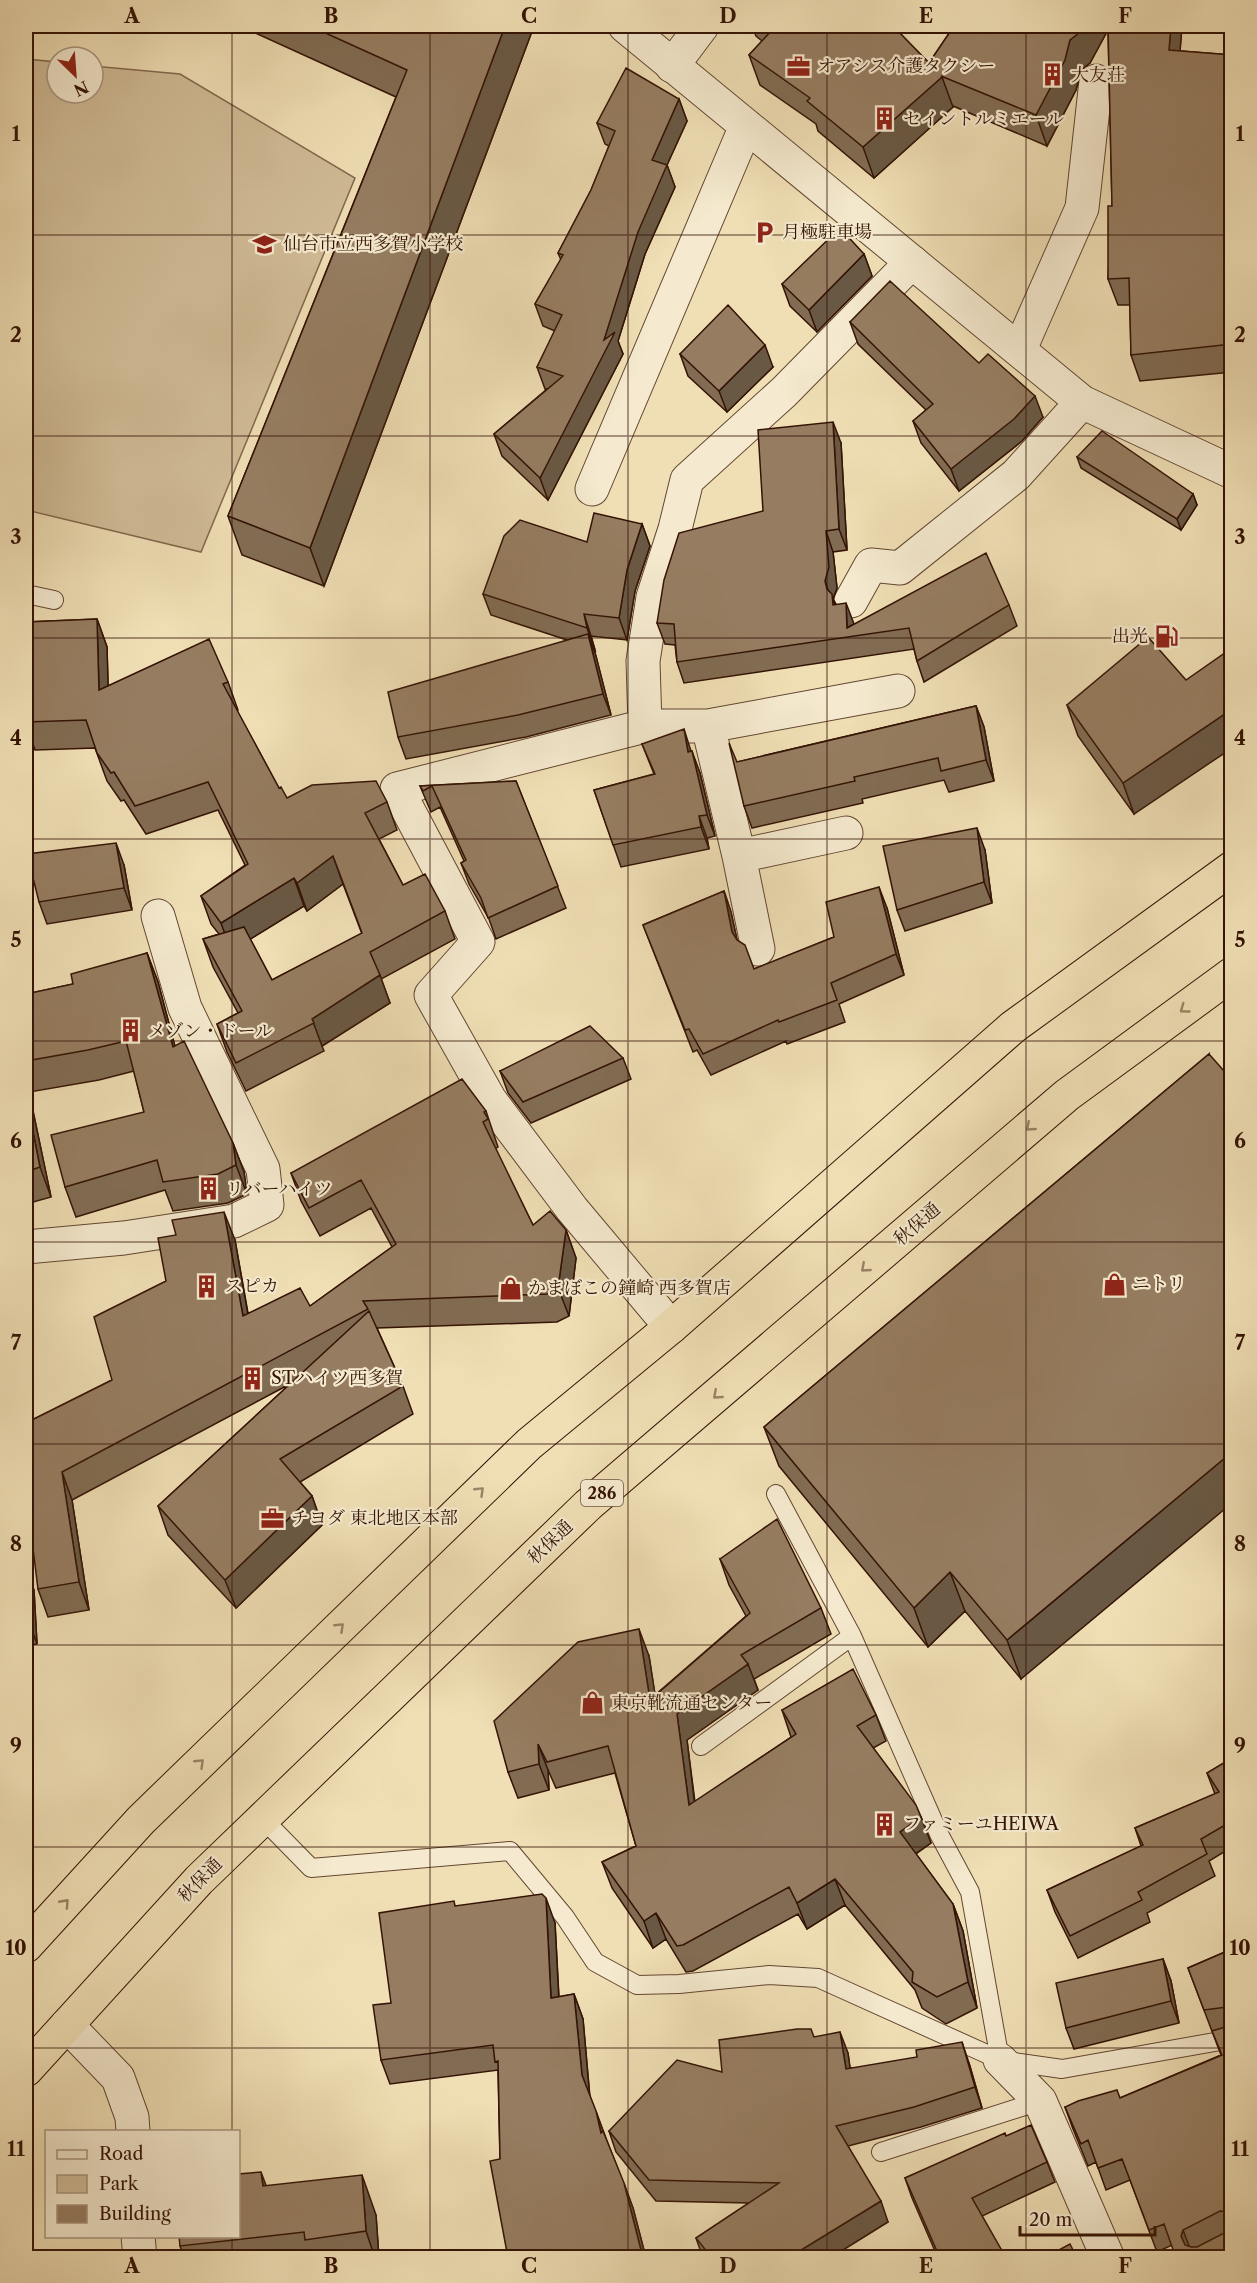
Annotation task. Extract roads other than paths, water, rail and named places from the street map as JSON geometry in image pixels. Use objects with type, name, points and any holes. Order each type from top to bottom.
[{"type":"highway","points":[[26,1946],[141,1820],[529,1444],[671,1327],[1013,1027],[1232,868]]},
{"type":"highway","name":"秋保通","points":[[26,2070],[199,1880],[588,1505],[1067,1095],[1232,974]]},
{"type":"street","points":[[625,26],[1082,402],[1232,472]]},
{"type":"street","points":[[672,66],[702,26]]},
{"type":"street","points":[[1020,349],[1082,208],[1096,81]]},
{"type":"street","points":[[592,489],[746,126]]},
{"type":"street","points":[[645,726],[643,662],[653,597],[675,529],[687,480],[784,393],[912,262]]},
{"type":"street","points":[[851,601],[871,565],[900,568],[1016,476],[1082,402]]},
{"type":"street","points":[[671,1327],[572,1209],[490,1100],[431,995],[478,942],[397,789],[645,726],[708,726],[898,691]]},
{"type":"street","points":[[708,726],[739,856],[758,949]]},
{"type":"street","points":[[739,856],[846,833]]},
{"type":"street","points":[[26,1247],[124,1238],[234,1221],[267,1205],[263,1169],[184,1008],[158,916]]},
{"type":"street","points":[[67,2025],[118,2078],[132,2117],[133,2130]]},
{"type":"street","points":[[1000,2060],[1040,2101],[1108,2258]]},
{"type":"street","points":[[138,2238],[140,2258]]},
{"type":"lane","points":[[26,594],[54,600]]},
{"type":"lane","points":[[776,1494],[852,1636],[939,1834],[970,1892],[1000,2060]]},
{"type":"lane","points":[[701,1746],[852,1636]]},
{"type":"lane","points":[[262,1818],[311,1868],[510,1851],[566,1917],[595,1962],[637,1985],[679,1984],[769,1975],[818,1978],[1000,2060],[1062,2069],[1232,2039]]},
{"type":"lane","points":[[881,2152],[1040,2101]]},
{"type":"place","name":"オアシス介護タクシー","points":[[799,66]]},
{"type":"place","name":"大友荘","points":[[1053,75]]},
{"type":"place","name":"セイントルミエール","points":[[885,119]]},
{"type":"place","name":"月極駐車場","points":[[764,232]]},
{"type":"place","name":"仙台市立西多賀小学校","points":[[265,244]]},
{"type":"place","name":"出光","points":[[1166,636]]},
{"type":"place","name":"メゾン・ドール","points":[[130,1031]]},
{"type":"place","name":"リバーハイツ","points":[[208,1189]]},
{"type":"place","name":"ニトリ","points":[[1114,1284]]},
{"type":"place","name":"スピカ","points":[[207,1286]]},
{"type":"place","name":"かまぼこの鐘崎 西多賀店","points":[[510,1288]]},
{"type":"place","name":"STハイツ西多賀","points":[[253,1378]]},
{"type":"place","name":"チヨダ 東北地区本部","points":[[273,1518]]},
{"type":"place","name":"東京靴流通センター","points":[[593,1703]]},
{"type":"place","name":"ファミーユHEIWA","points":[[885,1824]]}]
